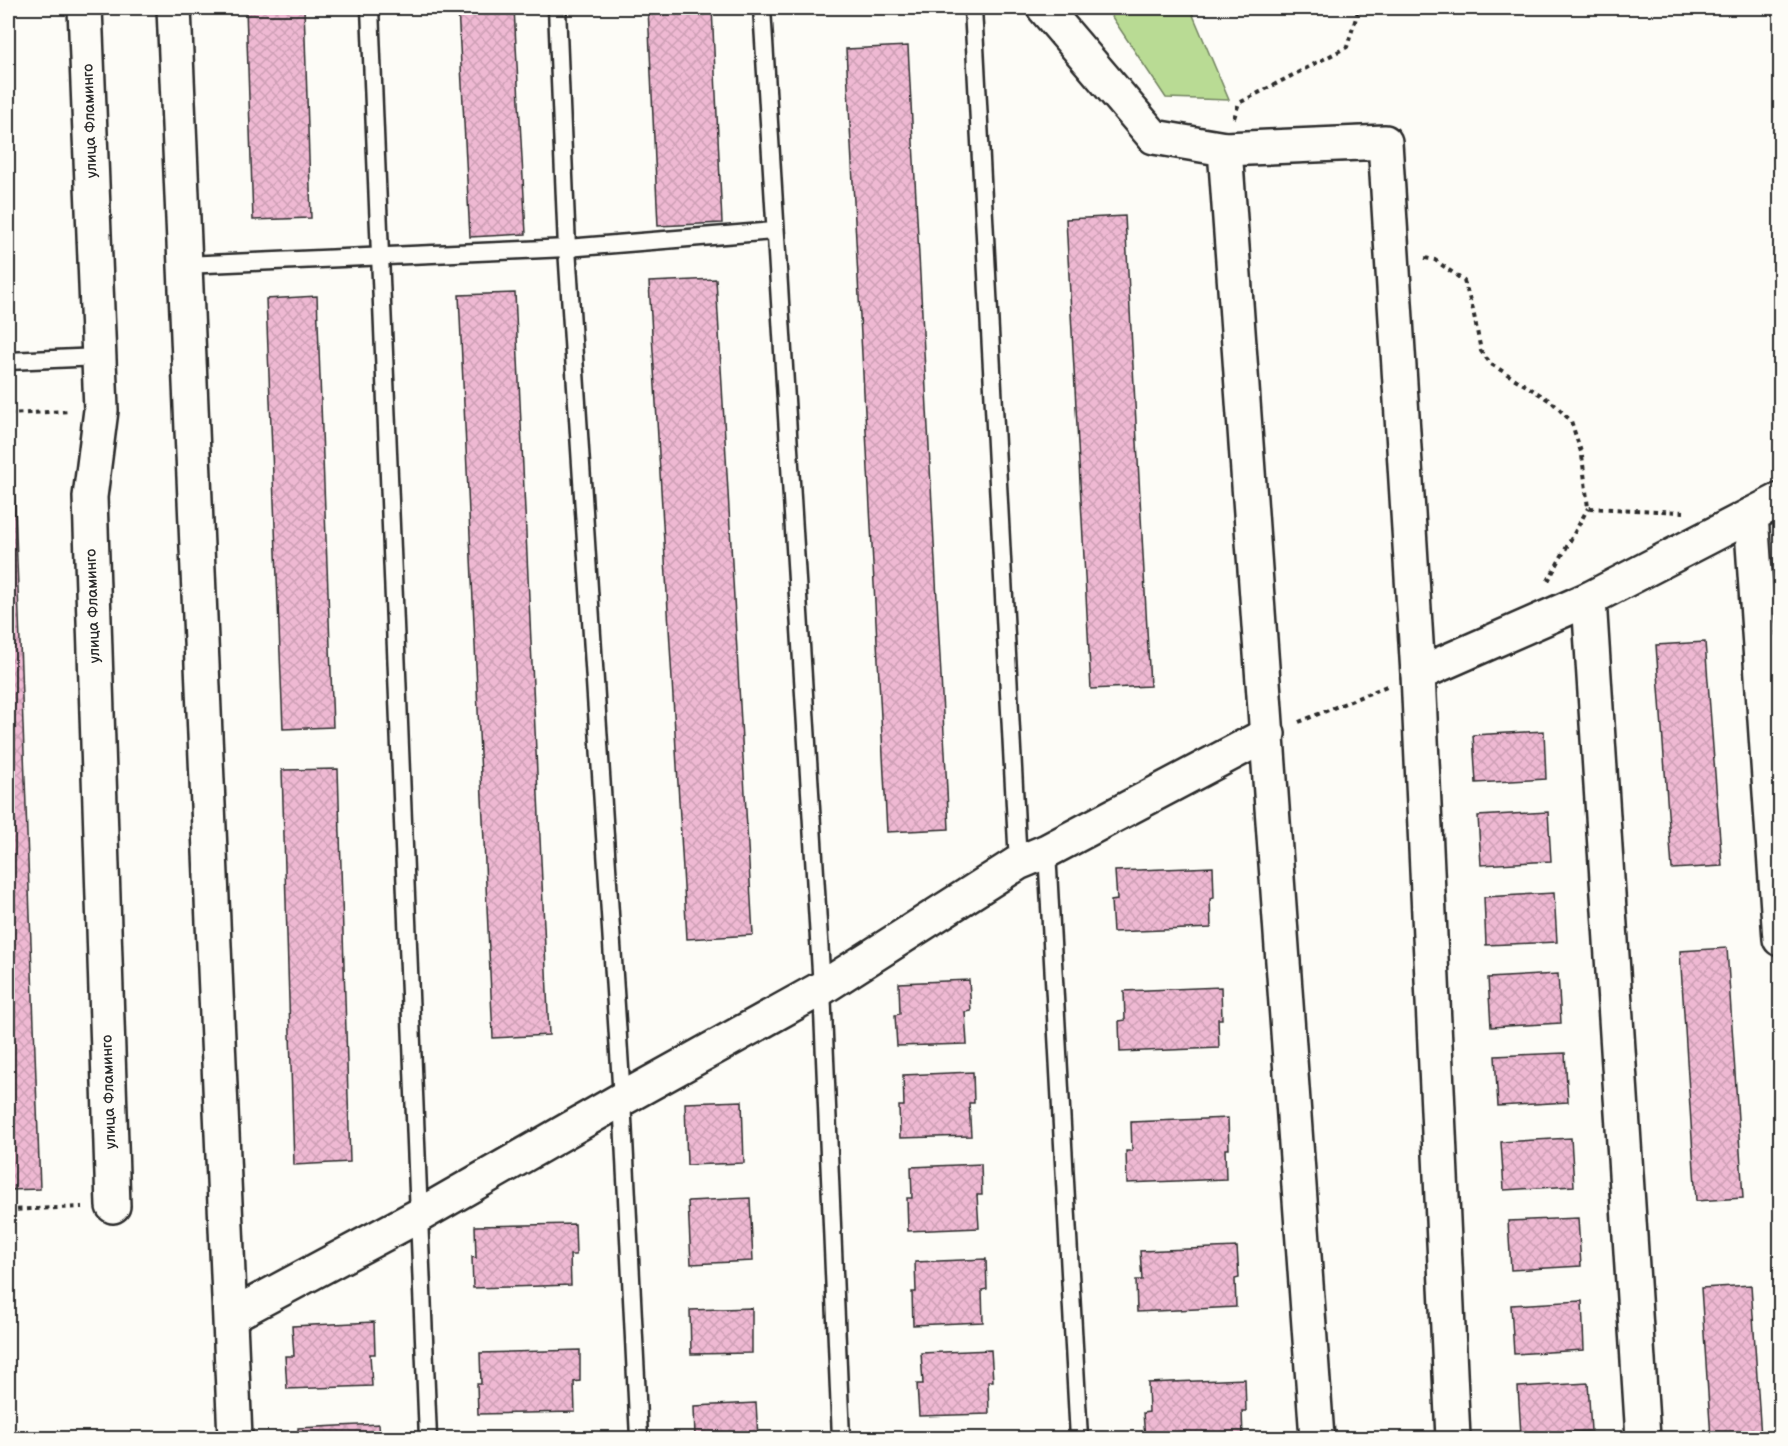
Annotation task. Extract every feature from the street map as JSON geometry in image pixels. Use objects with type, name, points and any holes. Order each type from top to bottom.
[{"type":"street","name":"улица Фламинго","points":[[85,8],[101,410],[90,497],[113,1206]]},
{"type":"street","points":[[174,8],[235,1438]]},
{"type":"street","points":[[1044,8],[1154,137],[1226,149],[1385,142],[1418,674],[1453,1438]]},
{"type":"street","points":[[1226,149],[1317,1438]]},
{"type":"street","points":[[1418,674],[1589,599],[1780,500]]},
{"type":"street","points":[[1750,515],[1780,939]]},
{"type":"street","points":[[1589,599],[1643,1438]]},
{"type":"street","points":[[231,1317],[418,1216],[621,1099],[822,988],[1032,857],[1268,734]]},
{"type":"lane","points":[[370,8],[428,1438]]},
{"type":"lane","points":[[557,8],[567,248],[621,1099],[639,1438]]},
{"type":"lane","points":[[762,8],[822,988],[841,1438]]},
{"type":"lane","points":[[973,8],[1032,857],[1079,1438]]},
{"type":"lane","points":[[184,266],[567,248],[774,231]]},
{"type":"lane","points":[[8,361],[99,357]]},
{"type":"path","points":[[1226,149],[1239,103],[1347,48],[1359,8]]},
{"type":"path","points":[[1392,250],[1434,260],[1464,281],[1473,310],[1481,351],[1491,364],[1551,402],[1571,421],[1582,455],[1588,508],[1521,629]]},
{"type":"path","points":[[8,414],[101,410]]},
{"type":"path","points":[[1588,508],[1693,513]]},
{"type":"path","points":[[1268,734],[1418,674]]},
{"type":"path","points":[[8,1210],[113,1206]]},
{"type":"green space","points":[[1106,8],[1190,8],[1229,100],[1166,98]]},
{"type":"building","points":[[246,8],[304,8],[311,218],[253,220]]},
{"type":"building","points":[[458,8],[514,8],[526,234],[470,237]]},
{"type":"building","points":[[648,8],[712,8],[722,223],[658,226]]},
{"type":"building","points":[[908,46],[949,829],[887,832],[846,49]]},
{"type":"building","points":[[1125,216],[1150,686],[1091,689],[1066,219]]},
{"type":"building","points":[[716,279],[753,935],[687,939],[649,282]]},
{"type":"building","points":[[515,293],[549,1035],[493,1038],[459,295]]},
{"type":"building","points":[[317,296],[333,727],[283,729],[266,299]]},
{"type":"building","points":[[8,452],[13,452],[40,1189],[8,1190]]},
{"type":"building","points":[[1705,642],[1722,866],[1672,869],[1656,645]]},
{"type":"building","points":[[1544,731],[1546,779],[1476,783],[1473,735]]},
{"type":"building","points":[[338,769],[350,1162],[294,1165],[282,770]]},
{"type":"building","points":[[1548,812],[1551,861],[1481,865],[1478,816]]},
{"type":"building","points":[[1213,867],[1214,898],[1210,899],[1211,928],[1113,932],[1111,901],[1117,900],[1115,871]]},
{"type":"building","points":[[1554,893],[1557,942],[1486,945],[1484,897]]},
{"type":"building","points":[[1727,948],[1743,1198],[1696,1201],[1680,951]]},
{"type":"building","points":[[1558,974],[1561,1023],[1491,1027],[1488,978]]},
{"type":"building","points":[[969,980],[971,1011],[965,1012],[967,1044],[897,1046],[895,1015],[900,1014],[899,983]]},
{"type":"building","points":[[1221,987],[1222,1019],[1218,1019],[1219,1048],[1120,1052],[1119,1021],[1125,1020],[1124,991]]},
{"type":"building","points":[[1565,1053],[1568,1102],[1498,1106],[1495,1056]]},
{"type":"building","points":[[973,1072],[974,1103],[969,1103],[971,1136],[900,1138],[899,1106],[904,1106],[903,1075]]},
{"type":"building","points":[[742,1101],[744,1163],[687,1165],[685,1103]]},
{"type":"building","points":[[1228,1118],[1229,1149],[1225,1149],[1226,1179],[1127,1183],[1126,1151],[1132,1151],[1131,1122]]},
{"type":"building","points":[[1571,1138],[1574,1186],[1504,1190],[1501,1142]]},
{"type":"building","points":[[981,1164],[982,1195],[977,1195],[979,1228],[908,1231],[907,1198],[912,1198],[911,1167]]},
{"type":"building","points":[[750,1198],[753,1261],[691,1264],[688,1201]]},
{"type":"building","points":[[1578,1218],[1581,1266],[1511,1270],[1508,1221]]},
{"type":"building","points":[[575,1224],[576,1255],[570,1255],[571,1285],[473,1288],[472,1257],[476,1258],[475,1226]]},
{"type":"building","points":[[1237,1247],[1239,1278],[1235,1279],[1236,1307],[1137,1312],[1136,1280],[1142,1280],[1140,1251]]},
{"type":"building","points":[[986,1259],[987,1289],[982,1290],[983,1322],[913,1325],[912,1292],[916,1292],[915,1262]]},
{"type":"building","points":[[1751,1285],[1761,1438],[1711,1438],[1701,1288]]},
{"type":"building","points":[[1582,1301],[1584,1350],[1514,1354],[1511,1305]]},
{"type":"building","points":[[752,1308],[752,1353],[691,1354],[690,1310]]},
{"type":"building","points":[[374,1322],[375,1354],[370,1354],[372,1386],[287,1389],[285,1356],[294,1356],[292,1326]]},
{"type":"building","points":[[580,1350],[580,1381],[574,1382],[575,1412],[478,1414],[477,1384],[481,1384],[480,1353]]},
{"type":"building","points":[[991,1350],[993,1381],[988,1381],[989,1414],[919,1416],[917,1384],[923,1384],[921,1353]]},
{"type":"building","points":[[1245,1379],[1246,1411],[1242,1411],[1243,1438],[1145,1438],[1143,1413],[1149,1412],[1148,1383]]},
{"type":"building","points":[[1588,1383],[1591,1431],[1521,1435],[1518,1387]]},
{"type":"building","points":[[756,1403],[758,1438],[695,1438],[694,1406]]},
{"type":"building","points":[[379,1424],[380,1438],[298,1438],[298,1428]]}]
